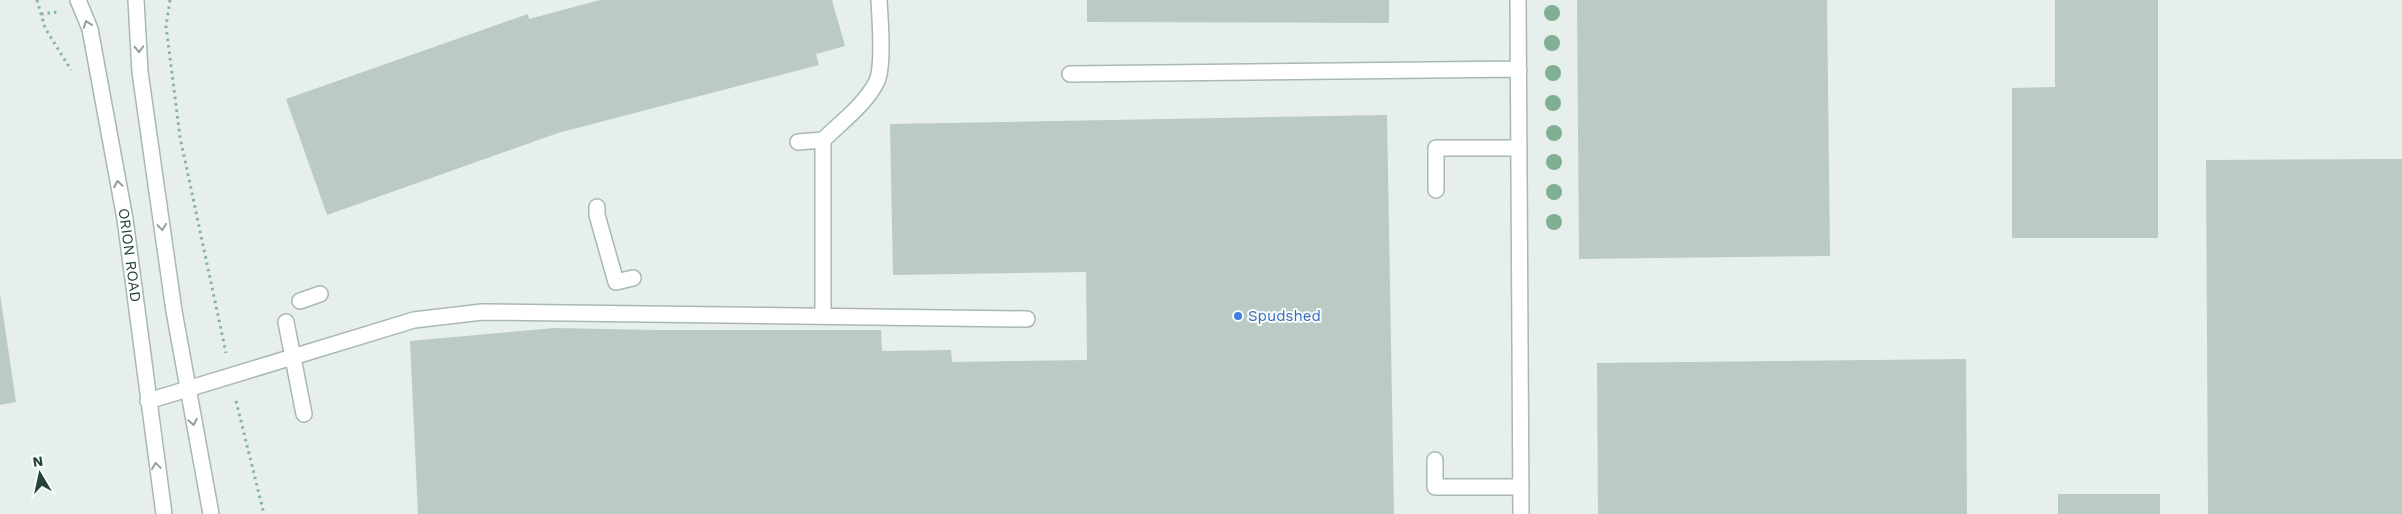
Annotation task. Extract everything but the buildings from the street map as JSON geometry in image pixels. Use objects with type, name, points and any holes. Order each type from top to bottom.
[{"type":"street","name":"ORION ROAD","points":[[78,0],[90,29],[121,201],[164,514]]},
{"type":"street","points":[[136,0],[140,72],[174,311],[211,514]]},
{"type":"street","points":[[798,142],[823,140],[868,95],[878,79],[881,52],[880,0]]},
{"type":"street","points":[[1518,0],[1521,514]]},
{"type":"street","points":[[1070,74],[1519,69]]},
{"type":"street","points":[[823,140],[823,316]]},
{"type":"street","points":[[1436,190],[1436,148],[1519,148]]},
{"type":"street","points":[[598,207],[597,215],[616,282],[633,278]]},
{"type":"street","points":[[300,301],[320,294]]},
{"type":"street","points":[[148,401],[414,320],[482,312],[1027,319]]},
{"type":"street","points":[[286,322],[304,414]]},
{"type":"street","points":[[1435,460],[1435,487],[1521,487]]},
{"type":"path","points":[[37,0],[41,14]]},
{"type":"path","points":[[170,0],[166,26],[180,137],[242,432],[264,514]]},
{"type":"place","name":"Spudshed","points":[[1238,316]]}]
